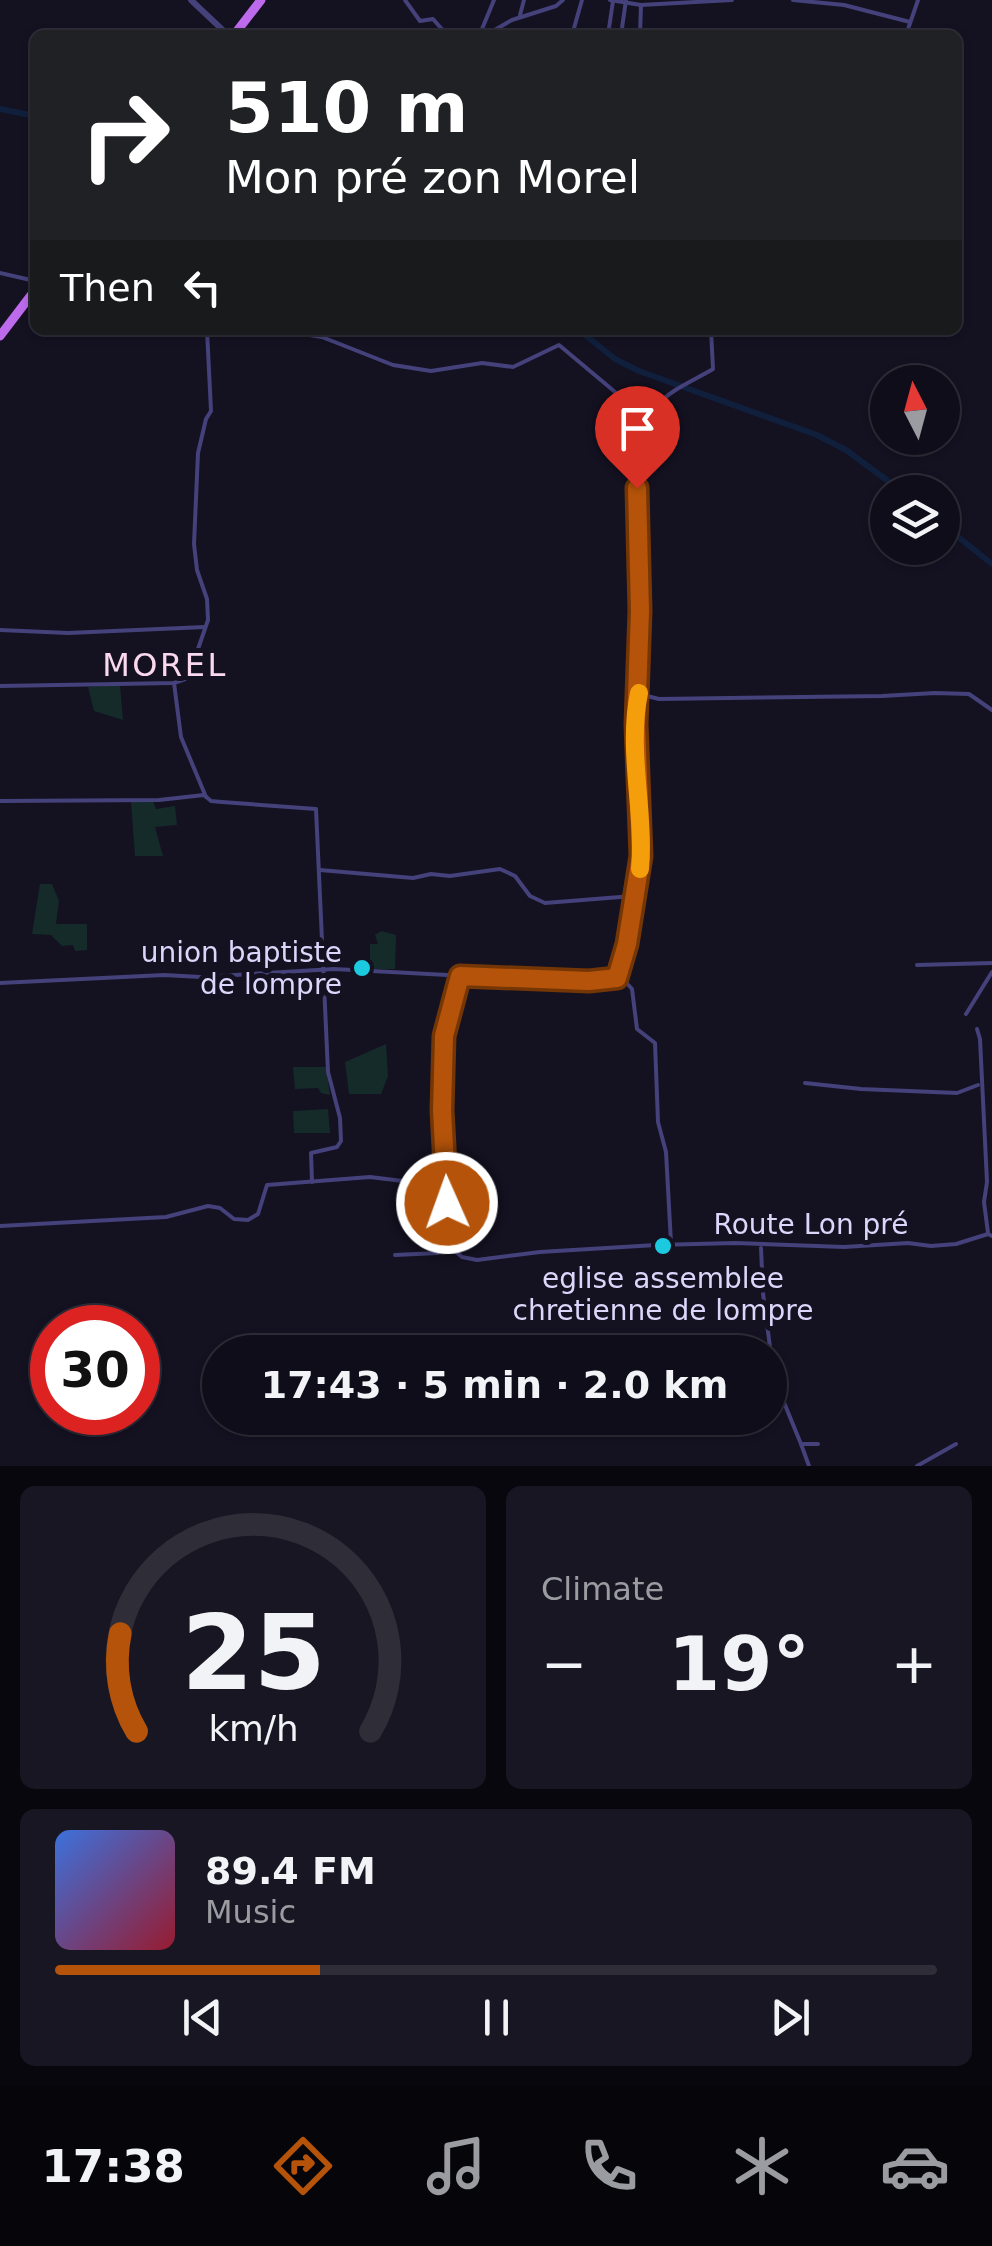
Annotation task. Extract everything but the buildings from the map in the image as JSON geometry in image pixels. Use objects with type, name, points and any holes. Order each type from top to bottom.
[{"type":"main road","points":[[235,30],[261,0]]},
{"type":"main road","points":[[0,336],[30,297]]},
{"type":"street","points":[[191,0],[225,30]]},
{"type":"street","points":[[405,0],[420,21],[438,22],[444,30]]},
{"type":"street","points":[[485,30],[494,0]]},
{"type":"street","points":[[519,17],[524,0]]},
{"type":"street","points":[[494,30],[563,0]]},
{"type":"street","points":[[573,30],[582,0]]},
{"type":"street","points":[[608,30],[611,0],[641,5],[732,0]]},
{"type":"street","points":[[793,0],[844,5],[910,22]]},
{"type":"street","points":[[908,30],[918,0]]},
{"type":"street","points":[[622,30],[626,2]]},
{"type":"street","points":[[640,30],[641,5]]},
{"type":"street","points":[[0,273],[30,280]]},
{"type":"street","points":[[0,686],[174,683],[188,678],[206,628],[207,599],[194,544],[198,453],[211,411],[207,335]]},
{"type":"street","points":[[309,335],[394,365],[431,370],[482,363],[513,367],[559,345],[633,406],[642,439],[636,502],[636,724],[641,856],[627,944],[617,978]]},
{"type":"street","points":[[633,406],[657,406],[672,392],[688,387],[713,369],[711,335]]},
{"type":"street","points":[[0,630],[68,633],[206,628]]},
{"type":"street","points":[[174,683],[181,737],[206,797]]},
{"type":"street","points":[[639,694],[659,699],[969,694],[992,710]]},
{"type":"street","points":[[0,801],[206,797],[290,808],[312,806],[318,816],[316,852],[320,870],[328,1072],[340,1118],[341,1141],[336,1147],[310,1154],[312,1182]]},
{"type":"street","points":[[320,870],[413,878],[500,869],[515,876],[530,896],[546,903],[633,896]]},
{"type":"street","points":[[917,966],[992,962]]},
{"type":"street","points":[[0,983],[322,969],[589,981],[622,978],[632,989],[637,1029],[655,1043],[657,1110],[666,1152],[671,1244]]},
{"type":"street","points":[[966,1014],[992,972]]},
{"type":"street","points":[[395,1256],[450,1248],[444,1186],[448,1170],[442,1110],[444,1036],[460,976]]},
{"type":"street","points":[[977,1030],[990,1235]]},
{"type":"street","points":[[805,1082],[957,1093],[980,1084]]},
{"type":"street","points":[[0,1226],[166,1217],[208,1206],[220,1208],[234,1219],[248,1220],[258,1214],[267,1185],[370,1177],[444,1186]]},
{"type":"street","name":"Route Lon pré","points":[[450,1248],[462,1257],[477,1260],[671,1244],[931,1246],[990,1235]]},
{"type":"street","points":[[760,1246],[774,1378],[809,1466]]},
{"type":"street","points":[[801,1444],[818,1444]]},
{"type":"street","points":[[917,1466],[956,1444]]},
{"type":"green space","points":[[120,685],[123,720],[94,711],[88,687]]},
{"type":"green space","points":[[153,801],[156,809],[175,806],[177,825],[155,827],[163,856],[135,856],[131,802]]},
{"type":"green space","points":[[40,884],[52,884],[59,901],[56,924],[87,924],[87,950],[62,946],[51,935],[32,934]]},
{"type":"green space","points":[[381,931],[396,935],[395,969],[370,969],[370,944],[378,944],[375,935]]},
{"type":"green space","points":[[386,1044],[388,1076],[381,1094],[349,1094],[345,1062]]},
{"type":"green space","points":[[293,1067],[326,1067],[330,1095],[318,1088],[295,1089]]},
{"type":"green space","points":[[328,1109],[330,1133],[294,1133],[293,1111]]},
{"type":"waterway","points":[[0,109],[30,115]]},
{"type":"waterway","points":[[585,335],[615,359],[639,371],[817,435],[880,475]]},
{"type":"waterway","points":[[960,538],[992,564]]},
{"type":"slow traffic","points":[[639,693],[636,724],[640,869]]},
{"type":"place","name":"union baptiste de lompre","points":[[362,968]]},
{"type":"place","name":"eglise assemblee chretienne de lompre","points":[[663,1246]]},
{"type":"district","name":"MOREL","points":[[165,665]]},
{"type":"route","points":[[447,1203],[442,1110],[444,1036],[460,976],[589,981],[617,978],[627,944],[641,856],[636,724],[640,611],[637,488]]}]
